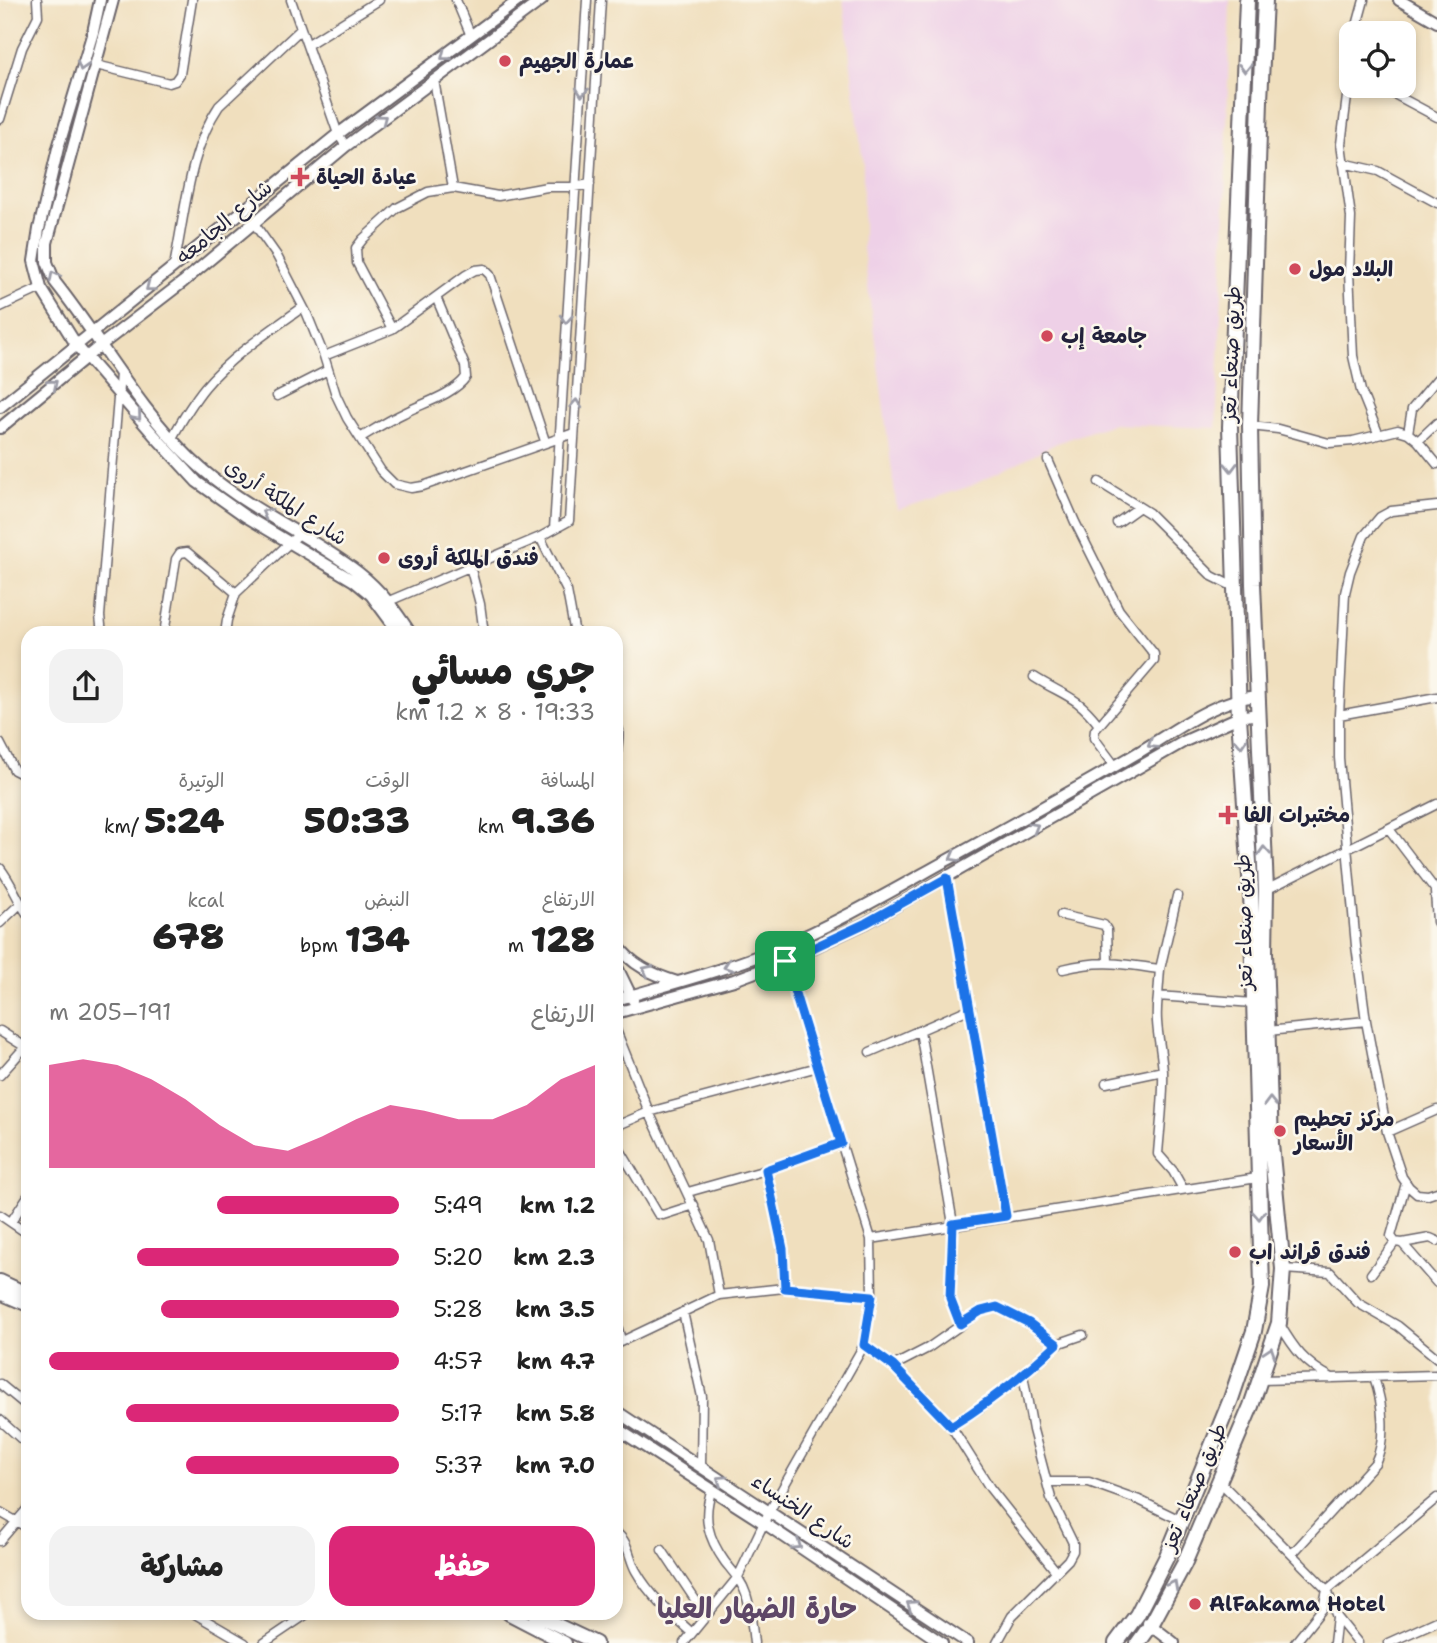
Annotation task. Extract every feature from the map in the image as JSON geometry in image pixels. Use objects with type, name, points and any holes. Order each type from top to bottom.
[{"type":"highway","name":"طريق صنعاء تعز","points":[[1116,1643],[1137,1615],[1167,1556],[1231,1399],[1254,1331],[1262,1287],[1251,891],[1238,698],[1230,427],[1247,0]]},
{"type":"highway","name":"طريق صنعاء تعز","points":[[1138,1643],[1151,1625],[1184,1564],[1251,1406],[1279,1323],[1283,1269],[1270,1144],[1266,890],[1257,696],[1250,426],[1265,0]]},
{"type":"highway","points":[[1231,1399],[1251,1406]]},
{"type":"main road","points":[[0,1281],[21,1291]]},
{"type":"main road","points":[[0,1293],[21,1303]]},
{"type":"main road","points":[[518,1620],[546,1639],[565,1643]]},
{"type":"main road","points":[[549,1620],[596,1643]]},
{"type":"street","points":[[0,119],[22,48],[38,16],[37,0]]},
{"type":"street","points":[[0,307],[41,288],[34,261],[39,229],[58,148],[100,0]]},
{"type":"street","name":"شارع الملكة أروى","points":[[113,0],[47,243],[47,262],[55,282],[120,374],[191,459],[229,491],[300,533],[361,574],[389,601],[406,626]]},
{"type":"street","points":[[96,65],[169,83],[175,81],[180,74],[192,0]]},
{"type":"street","points":[[291,0],[338,134],[346,146]]},
{"type":"street","points":[[307,46],[379,0]]},
{"type":"street","points":[[456,0],[471,36]]},
{"type":"street","name":"شارع الجامعه","points":[[0,407],[338,134],[519,0]]},
{"type":"street","name":"شارع الجامعه","points":[[0,428],[86,356],[183,282],[346,146],[542,0]]},
{"type":"street","points":[[554,530],[587,0]]},
{"type":"street","points":[[389,601],[540,537],[569,521],[601,0]]},
{"type":"street","points":[[1358,21],[1364,0]]},
{"type":"street","points":[[1399,0],[1437,22]]},
{"type":"street","points":[[173,269],[197,151],[210,118],[219,106],[301,29]]},
{"type":"street","points":[[434,80],[453,188]]},
{"type":"street","points":[[1347,98],[1342,144],[1351,217],[1349,272],[1353,356],[1361,391],[1378,433]]},
{"type":"street","points":[[1401,98],[1437,117]]},
{"type":"street","points":[[1343,163],[1378,171],[1437,203]]},
{"type":"street","points":[[392,329],[357,263],[356,248],[405,203],[428,192],[453,188],[498,196],[547,187],[590,184]]},
{"type":"street","points":[[253,222],[276,256],[303,307],[324,356],[335,395],[381,471],[394,484],[411,488],[423,486],[574,433]]},
{"type":"street","points":[[324,356],[392,329],[475,270],[484,269],[490,275],[545,441]]},
{"type":"street","name":"شارع الملكة أروى","points":[[41,288],[77,346],[197,482],[246,516],[354,581],[371,594],[394,626]]},
{"type":"street","points":[[360,438],[445,393],[466,377],[465,366],[436,297]]},
{"type":"street","points":[[172,438],[206,386],[261,338],[303,307]]},
{"type":"street","points":[[277,396],[328,370]]},
{"type":"street","points":[[101,626],[120,374]]},
{"type":"street","points":[[1408,433],[1412,409],[1437,379]]},
{"type":"street","points":[[1418,441],[1437,423]]},
{"type":"street","points":[[1250,426],[1278,429],[1329,443],[1353,441],[1398,430],[1408,433],[1418,441],[1437,464]]},
{"type":"street","points":[[1048,460],[1075,522],[1119,610],[1134,630],[1152,647],[1154,654],[1154,662],[1095,730],[1094,738],[1115,766]]},
{"type":"street","points":[[1099,482],[1149,513],[1212,576],[1234,587]]},
{"type":"street","points":[[1437,506],[1391,511],[1380,517],[1364,536],[1345,593],[1339,715],[1339,758],[1347,851],[1366,1021],[1387,1132],[1406,1183],[1417,1194],[1437,1192]]},
{"type":"street","points":[[1116,523],[1138,508]]},
{"type":"street","points":[[226,626],[236,593],[300,533]]},
{"type":"street","points":[[540,537],[567,591],[574,626]]},
{"type":"street","points":[[165,626],[176,559],[180,553],[187,552],[236,593]]},
{"type":"street","points":[[470,566],[483,626]]},
{"type":"street","points":[[1034,677],[1072,696],[1099,725]]},
{"type":"street","points":[[623,1008],[677,982],[728,967],[779,947],[862,907],[1189,722],[1238,698],[1257,696]]},
{"type":"street","points":[[1339,715],[1437,698]]},
{"type":"street","points":[[623,1000],[634,1001],[734,980],[785,961],[866,923],[1205,731],[1239,717],[1258,714]]},
{"type":"street","points":[[0,743],[14,770],[21,774]]},
{"type":"street","points":[[1266,890],[1437,804]]},
{"type":"street","points":[[1389,829],[1436,892],[1437,922]]},
{"type":"street","points":[[0,868],[20,904],[0,923]]},
{"type":"street","points":[[947,878],[1006,1216]]},
{"type":"street","points":[[1177,896],[1160,969],[1155,1020],[1163,1071],[1164,1112],[1158,1154],[1173,1171],[1183,1189]]},
{"type":"street","points":[[1061,915],[1104,925],[1107,930],[1108,962]]},
{"type":"street","points":[[684,1643],[738,1577],[769,1512],[864,1345],[872,1296],[871,1239],[779,947]]},
{"type":"street","points":[[623,951],[635,964],[655,975],[677,982]]},
{"type":"street","points":[[1063,969],[1108,962],[1160,969]]},
{"type":"street","points":[[623,979],[634,1001]]},
{"type":"street","points":[[1158,996],[1253,1003]]},
{"type":"street","points":[[870,1052],[971,1008]]},
{"type":"street","points":[[1268,1031],[1366,1021]]},
{"type":"street","points":[[0,1031],[21,1045]]},
{"type":"street","points":[[920,1031],[953,1224],[950,1298],[960,1324]]},
{"type":"street","points":[[623,1047],[649,1112],[709,1240],[719,1295]]},
{"type":"street","points":[[0,1075],[21,1053]]},
{"type":"street","points":[[623,1123],[649,1112],[818,1067]]},
{"type":"street","points":[[1106,1083],[1163,1071]]},
{"type":"street","points":[[1387,1132],[1437,1110]]},
{"type":"street","points":[[688,1192],[766,1170],[841,1143]]},
{"type":"street","points":[[623,1155],[658,1214],[663,1215],[694,1205]]},
{"type":"street","points":[[766,1170],[783,1249],[785,1288]]},
{"type":"street","points":[[871,1239],[1257,1178]]},
{"type":"street","points":[[1406,1183],[1391,1236],[1437,1283]]},
{"type":"street","points":[[11,1222],[21,1207]]},
{"type":"street","points":[[0,1215],[21,1229]]},
{"type":"street","points":[[1371,1274],[1398,1242],[1430,1238],[1437,1241]]},
{"type":"street","points":[[1283,1269],[1330,1272],[1358,1303],[1398,1326],[1437,1358]]},
{"type":"street","points":[[623,1340],[719,1295],[785,1288],[872,1296]]},
{"type":"street","points":[[893,1366],[929,1348],[981,1311],[997,1307],[1029,1323],[1057,1344]]},
{"type":"street","points":[[683,1312],[702,1397],[701,1466]]},
{"type":"street","points":[[1279,1323],[1306,1362],[1335,1379]]},
{"type":"street","points":[[951,1426],[1023,1376],[1057,1344],[1083,1335]]},
{"type":"street","points":[[864,1345],[893,1366],[951,1426],[990,1488],[1055,1570]]},
{"type":"street","points":[[1261,1380],[1437,1375]]},
{"type":"street","points":[[997,1643],[1012,1616],[1055,1570],[1068,1560],[1073,1551],[1073,1544],[1051,1498],[1033,1430],[1023,1376]]},
{"type":"street","points":[[1292,1554],[1375,1463],[1379,1455],[1381,1404],[1374,1378]]},
{"type":"street","points":[[0,1384],[21,1401]]},
{"type":"street","name":"شارع الخنساء","points":[[623,1416],[968,1643]]},
{"type":"street","points":[[0,1420],[21,1439]]},
{"type":"street","name":"شارع الخنساء","points":[[623,1432],[942,1643]]},
{"type":"street","points":[[1047,1482],[1089,1482],[1139,1500],[1180,1520]]},
{"type":"street","points":[[1220,1482],[1327,1590],[1337,1617],[1358,1643]]},
{"type":"street","points":[[712,1489],[706,1507],[709,1530],[717,1549],[738,1577],[746,1594],[754,1643]]},
{"type":"street","points":[[1295,1643],[1323,1608],[1327,1590],[1437,1498]]},
{"type":"street","points":[[0,1512],[21,1525]]},
{"type":"street","points":[[0,1541],[21,1516]]},
{"type":"street","points":[[623,1538],[635,1570],[646,1586],[692,1633]]},
{"type":"street","points":[[662,1550],[706,1616]]},
{"type":"street","points":[[1137,1615],[1174,1643]]},
{"type":"street","points":[[1334,1643],[1337,1617]]},
{"type":"street","points":[[205,1620],[245,1643]]},
{"type":"street","points":[[264,1643],[298,1620]]},
{"type":"street","points":[[1388,1643],[1437,1621]]},
{"type":"shaded area","name":"جامعة إب","points":[[843,0],[1230,0],[1216,428],[1112,424],[1057,443],[971,486],[897,510],[863,248],[863,164]]},
{"type":"place","name":"عمارة الجهيم","points":[[505,61]]},
{"type":"place","name":"عيادة الحياة","points":[[300,177]]},
{"type":"place","name":"البلاد مول","points":[[1295,269]]},
{"type":"place","name":"جامعة إب","points":[[1047,336]]},
{"type":"place","name":"فندق الملكة أروى","points":[[384,558]]},
{"type":"place","name":"مختبرات الفا","points":[[1228,815]]},
{"type":"place","name":"مركز تحطيم الأسعار","points":[[1280,1131]]},
{"type":"place","name":"فندق قراند اب","points":[[1235,1252]]},
{"type":"place","name":"AlFakama Hotel","points":[[1195,1604]]},
{"type":"district","name":"حارة الضهار العليا","points":[[757,1608]]},
{"type":"route","points":[[947,878],[1006,1216],[953,1224],[950,1298],[960,1324],[981,1311],[997,1307],[1029,1323],[1057,1344],[1023,1376],[951,1426],[893,1366],[864,1345],[872,1296],[785,1288],[783,1249],[766,1170],[841,1143],[785,961],[866,923],[947,878]]}]
